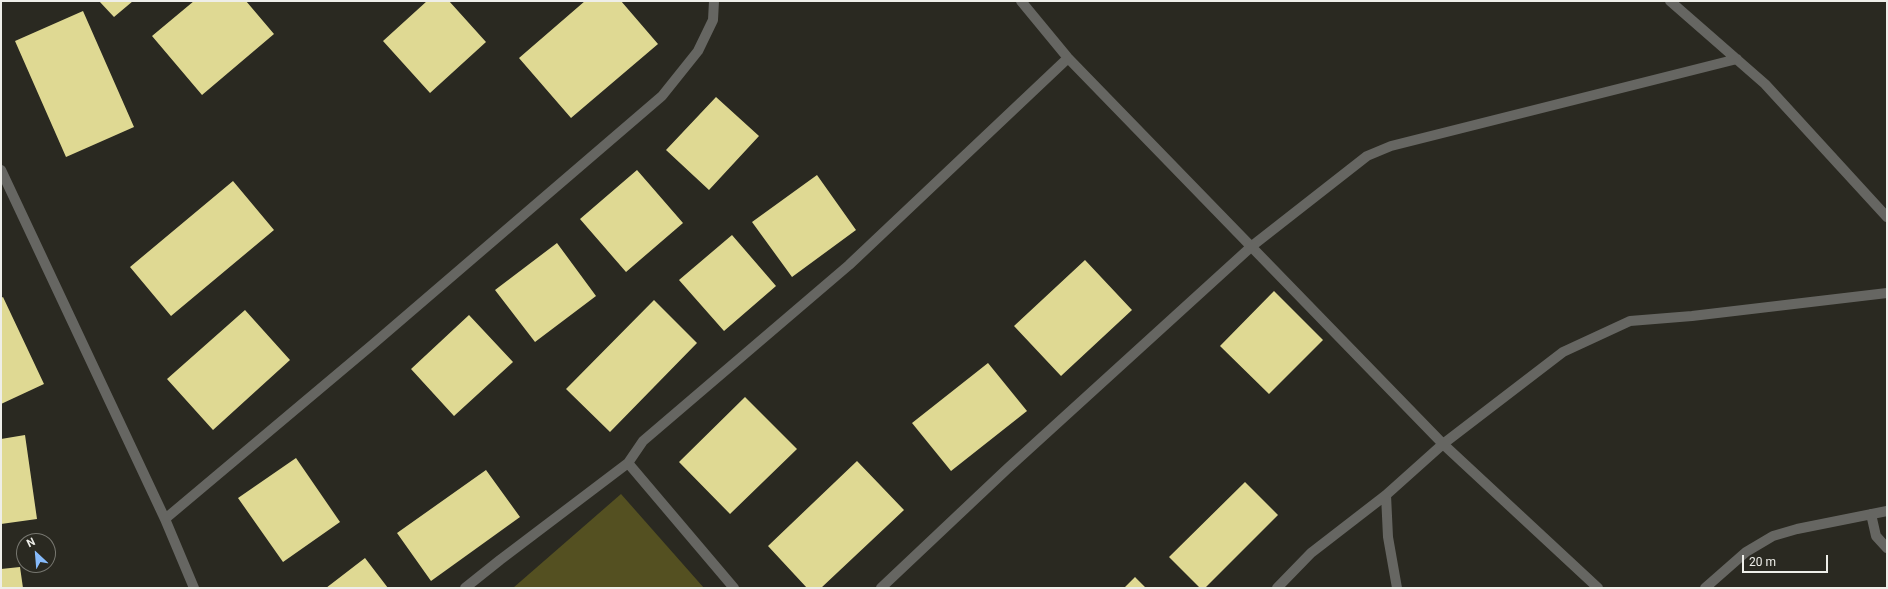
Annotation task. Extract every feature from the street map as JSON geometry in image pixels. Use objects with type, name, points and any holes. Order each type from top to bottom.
[{"type":"street","points":[[164,520],[378,340],[662,96],[698,51],[713,20],[714,1]]},
{"type":"street","points":[[1021,1],[1068,58],[1443,444],[1598,588]]},
{"type":"street","points":[[1670,1],[1765,84],[1887,217]]},
{"type":"street","points":[[465,588],[628,463],[643,441],[849,265],[1068,58]]},
{"type":"street","points":[[880,588],[1007,469],[1252,246],[1367,156],[1391,146],[1737,59]]},
{"type":"street","points":[[1,170],[164,520],[194,588]]},
{"type":"street","points":[[1277,588],[1312,553],[1386,495],[1443,444],[1563,352],[1630,321],[1692,316],[1887,293]]},
{"type":"street","points":[[628,463],[734,588]]},
{"type":"street","points":[[1386,495],[1388,537],[1397,588]]},
{"type":"street","points":[[1706,588],[1746,552],[1773,536],[1797,529],[1887,511]]},
{"type":"street","points":[[1871,514],[1876,536],[1887,548]]},
{"type":"shaded area","points":[[621,494],[704,588],[513,588]]},
{"type":"building","points":[[99,1],[133,1],[114,17]]},
{"type":"building","points":[[194,1],[246,1],[274,34],[202,95],[152,36]]},
{"type":"building","points":[[427,1],[449,1],[486,42],[430,93],[383,41]]},
{"type":"building","points":[[585,1],[621,1],[658,44],[571,118],[519,58]]},
{"type":"building","points":[[83,11],[134,127],[66,157],[15,41]]},
{"type":"building","points":[[716,97],[759,136],[709,190],[666,150]]},
{"type":"building","points":[[637,170],[683,223],[626,272],[580,219]]},
{"type":"building","points":[[817,175],[856,230],[792,277],[752,222]]},
{"type":"building","points":[[233,181],[274,230],[171,316],[130,267]]},
{"type":"building","points":[[732,235],[776,286],[724,331],[679,280]]},
{"type":"building","points":[[557,243],[596,296],[535,342],[495,290]]},
{"type":"building","points":[[1085,260],[1132,310],[1061,376],[1014,326]]},
{"type":"building","points":[[1274,291],[1323,340],[1269,394],[1220,346]]},
{"type":"building","points":[[3,297],[44,384],[1,404],[1,298]]},
{"type":"building","points":[[654,300],[697,343],[610,432],[566,389]]},
{"type":"building","points":[[245,310],[290,360],[213,430],[167,379]]},
{"type":"building","points":[[469,315],[513,362],[454,416],[411,369]]},
{"type":"building","points":[[988,363],[1027,411],[951,471],[912,423]]},
{"type":"building","points":[[745,397],[797,449],[730,514],[679,462]]},
{"type":"building","points":[[25,435],[37,519],[1,524],[1,439]]},
{"type":"building","points":[[296,458],[340,522],[283,562],[238,498]]},
{"type":"building","points":[[857,461],[904,510],[821,588],[807,588],[768,546]]},
{"type":"building","points":[[486,470],[520,517],[431,581],[397,533]]},
{"type":"building","points":[[1245,482],[1278,515],[1205,588],[1200,588],[1169,557]]},
{"type":"building","points":[[365,558],[388,588],[326,588]]},
{"type":"building","points":[[16,567],[16,573],[21,573],[23,588],[1,588],[1,569]]},
{"type":"building","points":[[1135,577],[1146,588],[1124,588]]}]
